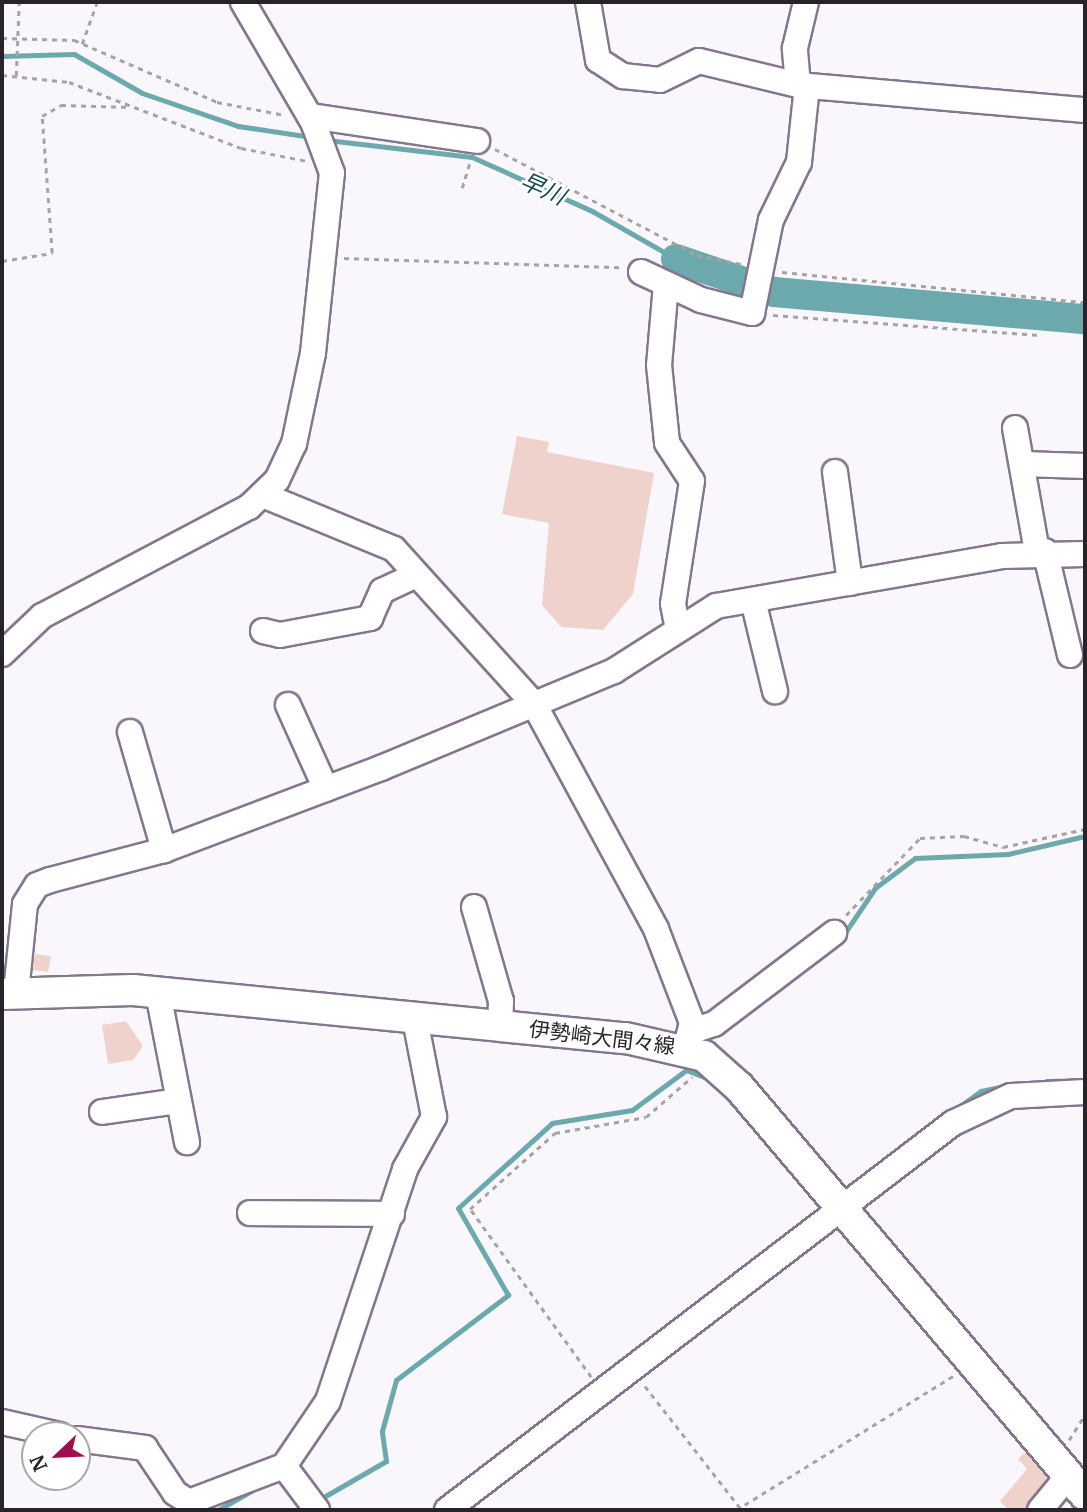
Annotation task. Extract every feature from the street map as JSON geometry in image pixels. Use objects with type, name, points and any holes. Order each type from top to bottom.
[{"type":"main road","name":"伊勢崎大間々線","points":[[9,994],[158,993],[696,1047]]},
{"type":"main road","points":[[696,1047],[844,1210],[1069,1477]]},
{"type":"street","points":[[6,640],[42,616],[265,496],[294,443],[326,257],[330,160],[311,119],[243,2]]},
{"type":"street","points":[[588,2],[594,48],[610,70],[660,80],[699,61],[802,85],[1085,110]]},
{"type":"street","points":[[640,272],[666,284],[754,308],[771,220],[799,162],[802,85],[795,48],[806,2]]},
{"type":"street","points":[[311,119],[475,145]]},
{"type":"street","points":[[666,284],[659,365],[667,443],[692,481],[673,604],[678,629]]},
{"type":"street","points":[[1015,428],[1041,551],[1070,654]]},
{"type":"street","points":[[1023,464],[1085,466]]},
{"type":"street","points":[[835,472],[850,583]]},
{"type":"street","points":[[265,496],[291,512],[372,537],[394,549],[534,704],[656,929],[696,1047]]},
{"type":"street","points":[[9,994],[25,904],[37,886],[164,850],[326,789],[534,704],[634,661],[716,606],[1041,551],[1085,554]]},
{"type":"street","points":[[263,631],[280,635],[370,618],[382,592],[416,575]]},
{"type":"street","points":[[753,600],[775,691]]},
{"type":"street","points":[[288,705],[326,789]]},
{"type":"street","points":[[130,732],[164,850]]},
{"type":"street","points":[[474,907],[501,1001],[500,1027]]},
{"type":"street","points":[[696,1047],[714,1024],[834,933]]},
{"type":"street","points":[[158,993],[187,1142]]},
{"type":"street","points":[[91,1441],[145,1448],[174,1493],[189,1502],[284,1466],[328,1401],[405,1169],[434,1117],[415,1019]]},
{"type":"street","points":[[447,1510],[981,1106],[1011,1096],[1085,1092]]},
{"type":"street","points":[[102,1112],[177,1101]]},
{"type":"street","points":[[250,1213],[392,1214]]},
{"type":"street","points":[[2,1422],[21,1426]]},
{"type":"street","points":[[284,1466],[317,1510]]},
{"type":"street","points":[[1040,1510],[1069,1477]]},
{"type":"path","points":[[16,76],[20,39],[19,2]]},
{"type":"path","points":[[82,44],[97,2]]},
{"type":"path","points":[[2,38],[82,44],[217,102],[311,119]]},
{"type":"path","points":[[2,75],[69,82],[241,148],[330,160]]},
{"type":"path","points":[[2,261],[52,253],[42,116],[61,105],[133,107]]},
{"type":"path","points":[[462,188],[475,145]]},
{"type":"path","points":[[326,257],[640,272]]},
{"type":"path","points":[[754,308],[1039,335]]},
{"type":"path","points":[[834,933],[872,881],[920,838],[964,836],[1003,847],[1085,829]]},
{"type":"path","points":[[602,1392],[470,1209],[555,1133],[646,1117],[696,1047]]},
{"type":"path","points":[[736,1510],[972,1363]]},
{"type":"path","points":[[632,1369],[741,1508]]},
{"type":"path","points":[[1069,1477],[1085,1414]]},
{"type":"building","points":[[517,436],[549,442],[547,452],[654,473],[633,594],[603,630],[561,627],[542,605],[549,523],[502,514]]},
{"type":"building","points":[[35,954],[51,956],[48,972],[33,970]]},
{"type":"building","points":[[126,1021],[143,1046],[133,1060],[108,1064],[102,1025]]},
{"type":"building","points":[[1025,1452],[1047,1478],[1026,1510],[1008,1510],[1000,1501],[1027,1469],[1018,1459]]},
{"type":"waterway","name":"早川","points":[[2,56],[74,54],[142,93],[238,126],[311,137]]},
{"type":"waterway","name":"早川","points":[[327,140],[472,157],[592,211],[676,259]]},
{"type":"waterway","name":"早川","points":[[676,259],[774,292],[1085,319]]},
{"type":"waterway","points":[[842,937],[875,888],[915,858],[1008,854],[1085,836]]},
{"type":"waterway","points":[[767,998],[836,945]]},
{"type":"waterway","points":[[322,1498],[386,1461],[382,1431],[396,1380],[508,1295],[458,1208],[552,1123],[632,1110],[686,1070],[707,1078]]},
{"type":"waterway","points":[[1046,1081],[1085,1080]]},
{"type":"waterway","points":[[956,1109],[981,1091],[1009,1085]]},
{"type":"waterway","points":[[720,1089],[760,1134]]},
{"type":"waterway","points":[[218,1510],[251,1491]]}]
